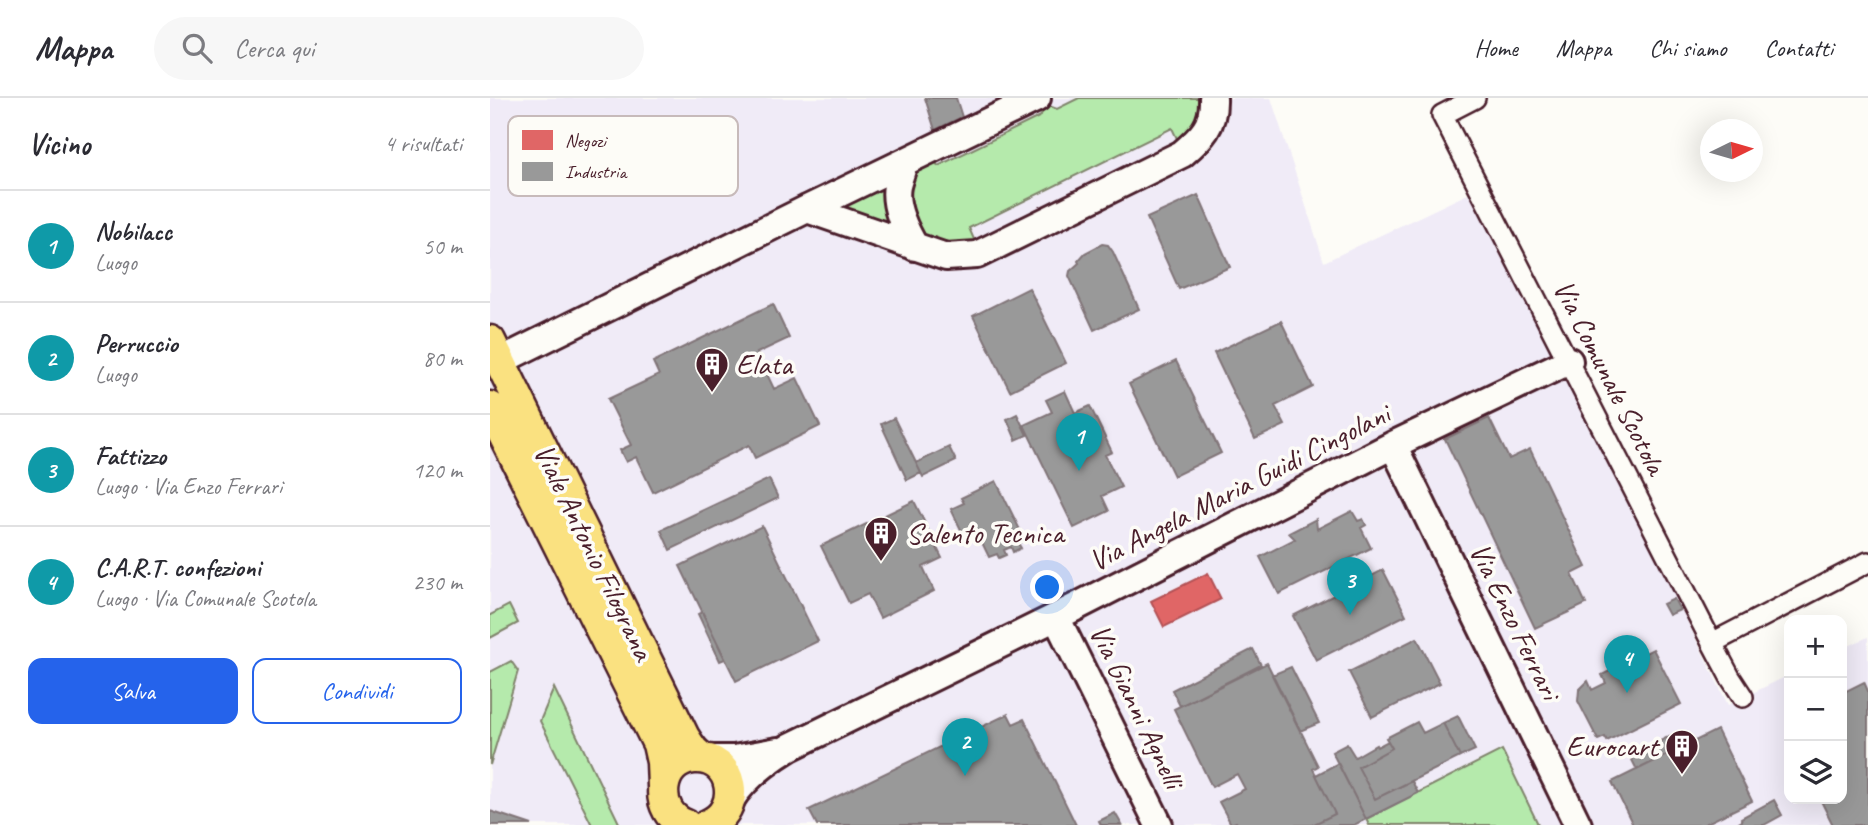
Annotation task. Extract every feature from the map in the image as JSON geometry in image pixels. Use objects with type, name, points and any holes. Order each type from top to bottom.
[{"type":"main road","name":"Viale Antonio Filograna","points":[[495,351],[684,737],[698,757],[705,759]]},
{"type":"main road","name":"Viale Antonio Filograna","points":[[490,407],[659,744],[663,787]]},
{"type":"main road","points":[[705,759],[715,763],[723,771],[731,790],[706,819],[672,817],[663,797],[666,776],[673,767],[683,761],[705,759]]},
{"type":"street","points":[[495,351],[807,209],[1037,98]]},
{"type":"street","points":[[807,209],[946,257],[976,255],[1182,154],[1202,136],[1214,113],[1213,98]]},
{"type":"street","name":"Via Comunale Scotola","points":[[1475,98],[1443,115],[1712,643],[1743,698]]},
{"type":"street","points":[[905,163],[897,188],[899,210],[905,230],[915,247]]},
{"type":"street","name":"Via Angela Maria Guidi Cingolani","points":[[790,747],[1056,617],[1393,445],[1569,361]]},
{"type":"street","points":[[506,440],[533,426]]},
{"type":"street","name":"Via Enzo Ferrari","points":[[1393,445],[1578,825]]},
{"type":"street","points":[[1712,643],[1868,562]]},
{"type":"street","name":"Via Gianni Agnelli","points":[[1056,617],[1158,825]]},
{"type":"street","points":[[705,759],[734,759],[790,747]]},
{"type":"street","points":[[706,819],[773,757],[790,747]]},
{"type":"shaded area","points":[[490,98],[1271,98],[1324,262],[1476,190],[1728,705],[1784,677],[1784,804],[1847,804],[1847,647],[1868,637],[1868,825],[490,825]]},
{"type":"green space","points":[[1079,98],[1205,98],[1203,117],[1179,143],[1172,128],[969,228],[976,244],[943,245],[933,242],[920,232],[909,206],[909,188],[916,173],[927,161],[933,157],[938,166],[1041,116],[1044,104],[1057,109]]},
{"type":"green space","points":[[891,180],[897,231],[833,208]]},
{"type":"green space","points":[[509,605],[518,623],[490,638],[490,615]]},
{"type":"green space","points":[[511,661],[518,671],[490,765],[490,672]]},
{"type":"green space","points":[[554,688],[620,825],[592,825],[540,721]]},
{"type":"green space","points":[[1502,750],[1538,824],[1369,825],[1366,819]]},
{"type":"building: Negozi","points":[[1208,573],[1221,599],[1164,627],[1151,601]]},
{"type":"building: Industria","points":[[925,98],[956,98],[962,117],[935,130]]},
{"type":"building: Industria","points":[[1198,195],[1230,267],[1179,289],[1147,218]]},
{"type":"building: Industria","points":[[1102,244],[1108,245],[1113,252],[1139,309],[1094,330],[1069,276],[1085,253]]},
{"type":"building: Industria","points":[[1029,288],[1066,363],[1010,391],[973,316]]},
{"type":"building: Industria","name":"Elata","points":[[773,304],[789,338],[757,353],[774,389],[797,378],[820,426],[755,458],[749,445],[653,492],[636,457],[626,462],[620,450],[631,445],[608,399],[659,375],[653,362]]},
{"type":"building: Industria","points":[[1281,321],[1313,387],[1275,406],[1285,425],[1255,439],[1214,353]]},
{"type":"building: Industria","points":[[1176,361],[1221,453],[1174,476],[1129,384]]},
{"type":"building: Industria","points":[[1065,391],[1075,413],[1090,406],[1112,452],[1105,455],[1121,487],[1102,496],[1109,511],[1074,528],[1024,425],[1052,412],[1046,400]]},
{"type":"building: Industria","points":[[1017,414],[1027,435],[1016,440],[1007,419]]},
{"type":"building: Industria","points":[[894,418],[921,473],[907,480],[881,424]]},
{"type":"building: Industria","points":[[1489,418],[1509,459],[1530,449],[1586,567],[1572,574],[1586,604],[1535,628],[1445,439]]},
{"type":"building: Industria","points":[[949,447],[956,461],[923,477],[916,463]]},
{"type":"building: Industria","points":[[769,479],[778,498],[670,550],[661,530]]},
{"type":"building: Industria","points":[[996,481],[1025,540],[1018,543],[1021,548],[1013,552],[1011,547],[1004,550],[1006,555],[999,558],[997,554],[989,557],[976,530],[964,536],[951,509],[964,503],[961,498]]},
{"type":"building: Industria","name":"Salento Tecnica","points":[[914,501],[942,558],[923,567],[934,591],[880,618],[868,594],[849,603],[821,546]]},
{"type":"building: Industria","points":[[1352,511],[1358,521],[1363,519],[1366,525],[1361,528],[1371,548],[1279,594],[1260,557],[1295,539],[1289,533],[1316,519],[1317,529]]},
{"type":"building: Industria","points":[[762,526],[818,641],[736,681],[680,566]]},
{"type":"building: Industria","points":[[1383,570],[1406,615],[1316,660],[1293,616]]},
{"type":"building: Industria","points":[[1674,599],[1680,610],[1669,615],[1663,604]]},
{"type":"building: Industria","points":[[702,612],[725,659],[720,661],[698,614]]},
{"type":"building: Industria","points":[[1417,638],[1440,683],[1372,717],[1349,672]]},
{"type":"building: Industria","points":[[1253,649],[1261,665],[1180,706],[1172,690]]},
{"type":"building: Industria","points":[[1653,649],[1681,704],[1607,741],[1605,737],[1598,740],[1578,701],[1579,690],[1588,681],[1592,690],[1606,683],[1602,675]]},
{"type":"building: Industria","points":[[1267,663],[1318,766],[1313,769],[1335,814],[1312,825],[1231,824],[1219,802],[1245,789],[1237,774],[1212,787],[1174,709]]},
{"type":"building: Industria","points":[[1291,667],[1319,723],[1300,731],[1272,675]]},
{"type":"building: Industria","points":[[1864,682],[1868,691],[1868,825],[1833,825],[1822,804],[1847,804],[1847,690]]},
{"type":"building: Industria","points":[[1008,714],[1013,724],[1024,719],[1076,825],[817,825],[809,810]]},
{"type":"building: Industria","points":[[1458,716],[1475,750],[1460,757],[1443,723]]},
{"type":"building: Industria","points":[[1417,722],[1423,733],[1443,723],[1460,757],[1375,799],[1358,767],[1392,748],[1386,738]]},
{"type":"building: Industria","name":"Eurocart","points":[[1717,730],[1752,801],[1703,825],[1633,825],[1612,782]]},
{"type":"building: Industria","points":[[1676,733],[1683,747],[1637,770],[1630,756]]},
{"type":"building: Industria","points":[[1388,741],[1392,748],[1358,767],[1375,799],[1412,781],[1418,793],[1366,819],[1332,752],[1347,744],[1355,757]]},
{"type":"building: Industria","points":[[1338,763],[1366,819],[1354,825],[1312,825],[1335,814],[1316,775]]},
{"type":"building: Industria","points":[[1774,800],[1782,815],[1764,825],[1735,825],[1742,821],[1741,818]]},
{"type":"building: Industria","points":[[490,811],[532,825],[490,825]]},
{"type":"building: Industria","points":[[1115,813],[1122,825],[1101,825],[1099,821]]},
{"type":"place","name":"Elata","points":[[712,394]]},
{"type":"place","name":"Nobilacc","points":[[1079,471]]},
{"type":"place","name":"Salento Tecnica","points":[[881,563]]},
{"type":"place","name":"Fattizzo","points":[[1350,615]]},
{"type":"place","name":"C.A.R.T. confezioni","points":[[1627,693]]},
{"type":"place","name":"Perruccio","points":[[965,776]]},
{"type":"place","name":"Eurocart","points":[[1682,776]]}]
